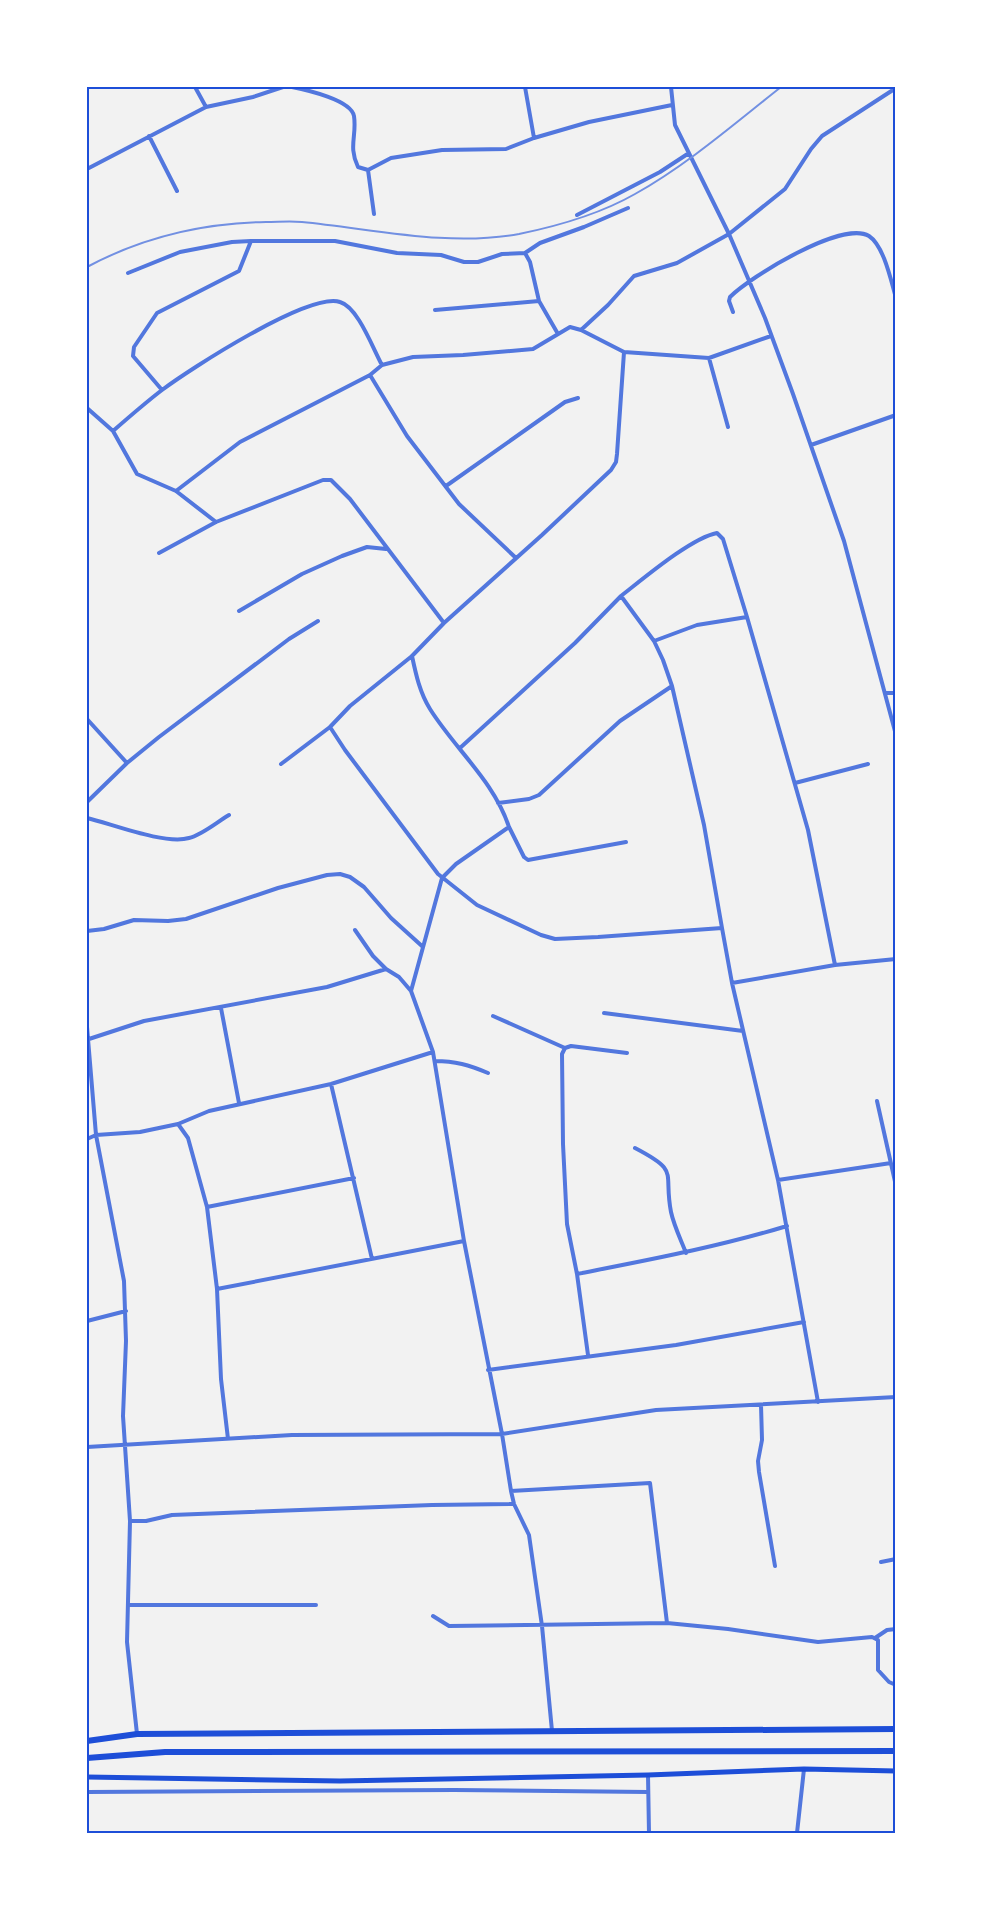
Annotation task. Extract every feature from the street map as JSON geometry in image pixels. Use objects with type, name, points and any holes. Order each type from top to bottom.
[{"type":"highway","points":[[87,1741],[137,1734],[896,1729]]},
{"type":"highway","points":[[87,1758],[165,1752],[896,1751]]},
{"type":"main road","points":[[87,1777],[340,1781],[648,1775],[804,1769],[896,1772]]},
{"type":"street","points":[[195,87],[206,107]]},
{"type":"street","points":[[87,169],[206,107],[253,97],[283,87]]},
{"type":"street","points":[[292,87],[322,94],[350,108],[354,115],[352,155],[357,167],[368,170],[391,158],[441,150],[506,149],[589,122],[672,105]]},
{"type":"street","points":[[525,87],[534,138]]},
{"type":"street","points":[[671,87],[675,125],[750,282],[811,445],[844,541],[896,735]]},
{"type":"street","points":[[581,330],[634,276],[677,262],[729,234],[785,189],[822,136],[896,88]]},
{"type":"street","points":[[149,136],[177,191]]},
{"type":"street","points":[[577,214],[660,172],[689,153]]},
{"type":"street","points":[[368,170],[374,214]]},
{"type":"street","points":[[128,273],[180,252],[232,242],[251,241],[335,241],[397,253],[441,255],[464,262],[478,262],[502,254],[525,254],[540,243],[628,208]]},
{"type":"street","points":[[733,312],[730,297],[773,266],[803,250],[848,234],[864,234],[871,238],[878,247],[896,298]]},
{"type":"street","points":[[162,390],[134,356],[134,347],[157,313],[239,272],[251,241]]},
{"type":"street","points":[[525,254],[530,262],[539,301],[558,334]]},
{"type":"street","points":[[113,431],[162,390],[201,364],[293,312],[331,301],[342,302],[352,308],[382,365]]},
{"type":"street","points":[[435,310],[539,301]]},
{"type":"street","points":[[177,491],[240,442],[370,375],[382,365],[396,360],[533,349],[570,327],[581,330],[624,352],[709,358],[771,336]]},
{"type":"street","points":[[281,764],[330,727],[350,706],[411,657],[444,623],[611,470],[616,462],[624,352]]},
{"type":"street","points":[[709,358],[728,427]]},
{"type":"street","points":[[370,375],[407,436],[459,504],[516,558]]},
{"type":"street","points":[[446,486],[565,402],[578,398]]},
{"type":"street","points":[[87,408],[113,431],[137,474],[177,491],[216,522]]},
{"type":"street","points":[[811,445],[896,415]]},
{"type":"street","points":[[159,553],[216,522],[322,480],[331,480],[350,499],[444,623]]},
{"type":"street","points":[[460,748],[560,657],[621,596],[665,563],[708,535],[717,533],[723,539],[747,616],[811,841],[835,965]]},
{"type":"street","points":[[239,611],[302,574],[342,556],[367,548],[387,549]]},
{"type":"street","points":[[621,596],[654,642],[672,686],[704,825],[732,983],[778,1180],[818,1402]]},
{"type":"street","points":[[654,642],[697,625],[747,616]]},
{"type":"street","points":[[87,802],[127,763],[159,737],[289,639],[318,621]]},
{"type":"street","points":[[411,657],[418,682],[430,709],[498,803],[524,857],[528,860],[626,842]]},
{"type":"street","points":[[498,803],[529,799],[539,795],[620,721],[672,686]]},
{"type":"street","points":[[886,693],[896,693]]},
{"type":"street","points":[[87,719],[127,763]]},
{"type":"street","points":[[330,727],[442,878],[477,905],[541,935],[555,939],[598,938],[722,928]]},
{"type":"street","points":[[795,783],[868,764]]},
{"type":"street","points":[[87,818],[159,838],[179,840],[190,838],[229,814]]},
{"type":"street","points":[[411,991],[442,878],[456,864],[509,827]]},
{"type":"street","points":[[87,931],[104,929],[134,920],[186,920],[278,888],[327,875],[340,874],[350,877],[364,887],[423,947]]},
{"type":"street","points":[[355,930],[373,956],[386,969],[399,977],[411,991],[433,1052],[464,1241],[511,1491],[514,1504],[529,1535],[542,1626],[552,1731]]},
{"type":"street","points":[[732,983],[835,965],[896,959]]},
{"type":"street","points":[[88,1039],[144,1021],[327,987],[386,969]]},
{"type":"street","points":[[220,1008],[239,1102]]},
{"type":"street","points":[[604,1013],[743,1031]]},
{"type":"street","points":[[493,1017],[565,1048],[571,1046],[627,1053]]},
{"type":"street","points":[[87,1027],[96,1135],[122,1272],[126,1311],[123,1416],[130,1521],[128,1642],[137,1734]]},
{"type":"street","points":[[565,1048],[562,1054],[567,1224],[577,1274],[588,1355]]},
{"type":"street","points":[[87,1139],[96,1135],[140,1132],[178,1124],[239,1102],[332,1084],[433,1052]]},
{"type":"street","points":[[435,1061],[467,1064],[488,1073]]},
{"type":"street","points":[[332,1084],[372,1259]]},
{"type":"street","points":[[877,1101],[896,1186]]},
{"type":"street","points":[[178,1124],[188,1138],[207,1207],[217,1289],[221,1379],[228,1439]]},
{"type":"street","points":[[635,1148],[657,1160],[668,1173],[671,1213],[686,1253]]},
{"type":"street","points":[[778,1180],[891,1162]]},
{"type":"street","points":[[207,1207],[354,1178]]},
{"type":"street","points":[[577,1274],[686,1253],[787,1226]]},
{"type":"street","points":[[217,1289],[464,1241]]},
{"type":"street","points":[[87,1321],[126,1311]]},
{"type":"street","points":[[488,1370],[676,1345],[804,1322]]},
{"type":"street","points":[[87,1447],[292,1435],[502,1434],[656,1410],[896,1397]]},
{"type":"street","points":[[761,1405],[762,1440],[758,1461],[775,1566]]},
{"type":"street","points":[[511,1491],[650,1483],[667,1623]]},
{"type":"street","points":[[130,1521],[146,1521],[172,1515],[432,1504],[514,1504]]},
{"type":"street","points":[[881,1562],[896,1559]]},
{"type":"street","points":[[128,1605],[316,1605]]},
{"type":"street","points":[[433,1616],[449,1626],[667,1623],[818,1642],[875,1638],[887,1630],[896,1629]]},
{"type":"street","points":[[875,1638],[878,1640],[878,1670],[896,1685]]},
{"type":"street","points":[[797,1833],[804,1769]]},
{"type":"street","points":[[648,1775],[649,1833]]},
{"type":"street","points":[[87,1792],[454,1790],[648,1792]]},
{"type":"railway","points":[[87,267],[130,247],[174,234],[219,225],[302,222],[410,236],[465,239],[492,238],[549,227],[608,208],[654,183],[710,144],[781,87]]}]
